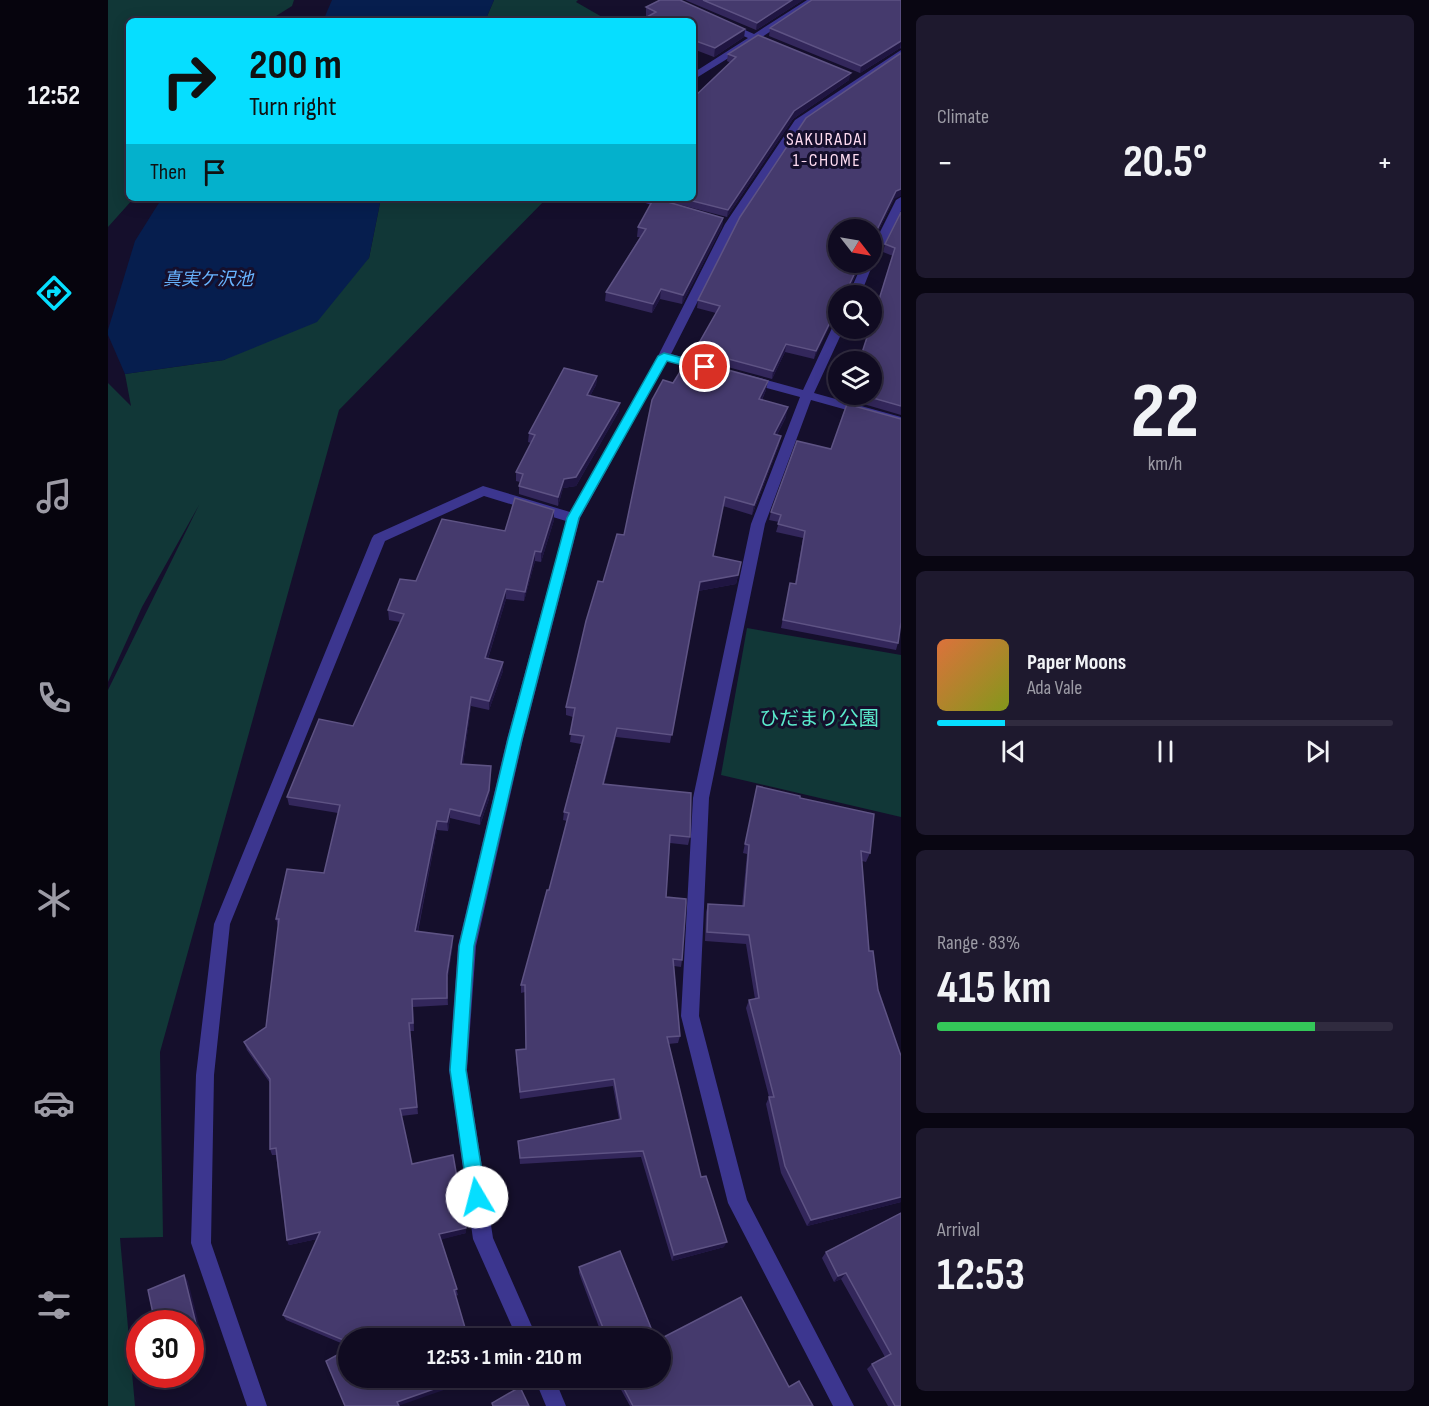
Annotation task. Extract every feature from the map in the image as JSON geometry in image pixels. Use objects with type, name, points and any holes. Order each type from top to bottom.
[{"type":"street","points":[[696,75],[813,0]]},
{"type":"street","points":[[714,20],[786,50]]},
{"type":"street","points":[[522,1328],[483,1239],[458,1070],[467,946],[515,739],[573,518],[664,356],[725,223],[799,122],[854,77],[901,53]]},
{"type":"street","points":[[882,238],[901,200]]},
{"type":"street","points":[[645,201],[688,213]]},
{"type":"street","points":[[833,339],[807,395],[758,524],[701,798],[690,1016],[738,1203],[844,1406]]},
{"type":"street","points":[[664,356],[901,421]]},
{"type":"street","points":[[257,1406],[201,1243],[205,1075],[222,924],[380,538],[483,491],[573,518]]},
{"type":"street","points":[[549,1388],[556,1406]]},
{"type":"green space","points":[[108,0],[294,0],[292,6],[273,18],[126,18],[126,201],[131,201],[108,227]]},
{"type":"green space","points":[[494,0],[578,0],[576,2],[604,18],[486,18]]},
{"type":"green space","points":[[380,201],[544,201],[339,410],[160,1052],[163,1237],[120,1238],[126,1310],[126,1388],[133,1388],[135,1406],[108,1406],[108,690],[199,505],[142,607],[108,682],[108,383],[131,406],[125,374],[224,360],[369,258]]},
{"type":"green space","name":"ひだまり公園","points":[[747,628],[901,655],[901,817],[721,775]]},
{"type":"water","points":[[332,0],[494,0],[486,18],[324,18]]},
{"type":"water","name":"真実ケ沢池","points":[[160,201],[380,201],[369,258],[317,322],[224,360],[125,374],[108,335],[108,330],[135,241]]},
{"type":"building","points":[[660,0],[680,0],[745,29],[715,48],[696,41],[696,18],[645,18],[656,12],[646,7]]},
{"type":"building","points":[[703,0],[792,0],[757,23]]},
{"type":"building","points":[[812,0],[901,0],[901,41],[861,66],[770,28]]},
{"type":"building","points":[[758,35],[851,73],[794,111],[728,210],[693,201],[696,201],[696,95],[736,57],[728,54]]},
{"type":"building","points":[[901,53],[901,189],[896,191],[882,220],[828,219],[828,273],[855,273],[849,285],[828,285],[828,326],[816,351],[786,344],[773,371],[695,350],[720,306],[698,300],[740,217],[806,118]]},
{"type":"building","points":[[652,201],[664,201],[723,218],[683,295],[661,289],[653,304],[606,292],[646,229],[638,227]]},
{"type":"building","points":[[901,212],[901,406],[882,401],[882,351],[863,351],[866,339],[882,339],[882,290],[895,248],[885,244]]},
{"type":"building","points":[[688,359],[768,381],[759,399],[788,407],[774,434],[781,436],[754,505],[725,497],[713,556],[741,562],[738,575],[700,582],[672,735],[617,728],[603,784],[691,793],[690,837],[670,835],[666,897],[686,899],[686,903],[682,960],[673,959],[680,1036],[667,1037],[701,1177],[706,1176],[727,1242],[674,1255],[643,1151],[520,1158],[518,1141],[621,1119],[614,1079],[520,1092],[516,1050],[526,1049],[525,985],[521,985],[569,813],[564,812],[584,736],[570,734],[575,708],[566,707],[586,621],[598,581],[603,582],[617,534],[624,535],[652,400],[663,380],[673,383]]},
{"type":"building","points":[[564,368],[597,376],[587,395],[620,403],[576,477],[564,479],[558,497],[519,486],[523,474],[516,472],[535,435],[529,433]]},
{"type":"building","points":[[847,405],[901,419],[901,622],[898,643],[783,620],[790,583],[796,584],[805,531],[778,524],[781,515],[771,512],[797,441],[831,449]]},
{"type":"building","points":[[515,498],[554,510],[541,552],[535,551],[525,592],[506,589],[485,658],[503,662],[489,701],[471,697],[461,764],[491,766],[489,790],[480,816],[450,809],[447,822],[437,821],[415,931],[453,936],[447,974],[447,998],[412,999],[413,1023],[409,1023],[417,1107],[400,1109],[412,1164],[453,1155],[466,1228],[439,1234],[457,1289],[454,1290],[465,1328],[338,1328],[338,1338],[283,1315],[320,1232],[287,1240],[276,1148],[270,1149],[270,1079],[244,1042],[266,1027],[279,919],[276,919],[287,869],[324,873],[340,805],[287,797],[319,719],[353,726],[404,614],[388,610],[400,579],[416,581],[442,519],[505,531]]},
{"type":"building","points":[[757,786],[874,814],[870,853],[861,851],[869,951],[873,951],[878,990],[901,1056],[901,1197],[811,1220],[785,1166],[769,1097],[774,1097],[749,1000],[759,998],[749,935],[707,932],[708,904],[744,906],[749,845],[745,844]]},
{"type":"building","points":[[901,1213],[901,1406],[895,1406],[872,1364],[891,1354],[846,1273],[838,1276],[826,1252]]},
{"type":"building","points":[[620,1251],[651,1328],[603,1328],[579,1267]]},
{"type":"building","points":[[184,1275],[193,1310],[152,1310],[148,1290]]},
{"type":"building","points":[[741,1297],[789,1387],[799,1381],[813,1406],[633,1406],[624,1388],[671,1388],[671,1333]]},
{"type":"building","points":[[338,1354],[338,1388],[437,1388],[397,1402],[399,1406],[345,1406],[326,1361]]},
{"type":"building","points":[[520,1388],[529,1406],[493,1406],[492,1403]]},
{"type":"district","name":"SAKURADAI 1-CHOME","points":[[827,149]]},
{"type":"route","points":[[477,1197],[458,1070],[467,946],[515,739],[573,518],[664,356],[705,367]]}]
